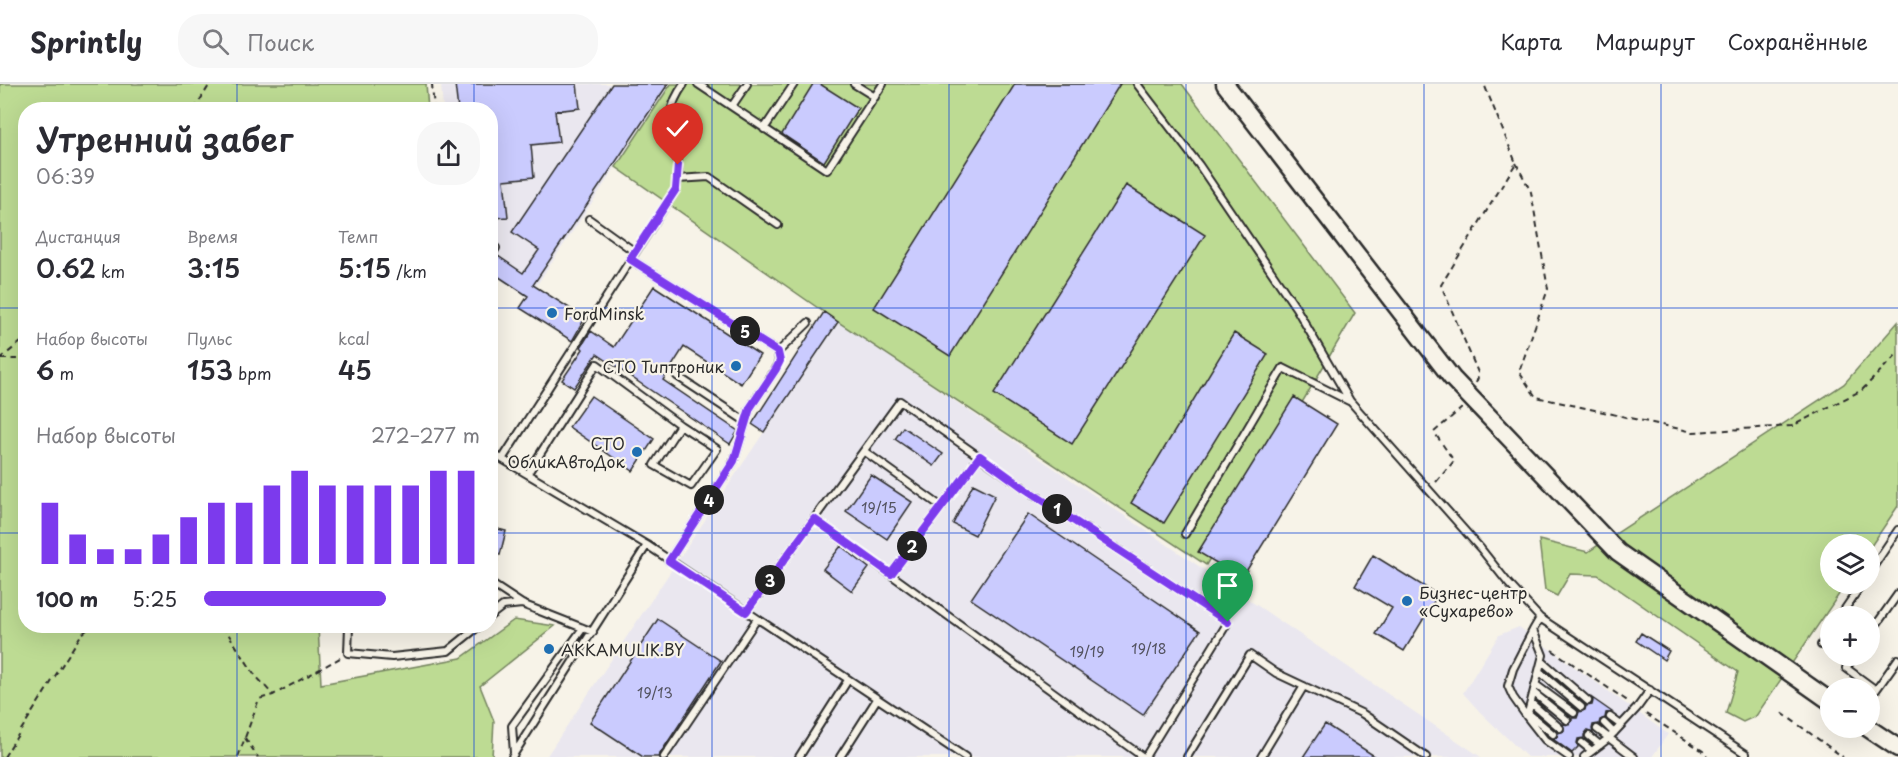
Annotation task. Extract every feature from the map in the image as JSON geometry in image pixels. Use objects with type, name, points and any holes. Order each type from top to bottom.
[{"type":"main road","points":[[1225,84],[1452,378],[1618,552],[1820,693]]},
{"type":"main road","points":[[1880,736],[1898,748]]},
{"type":"lane","points":[[503,458],[676,189],[678,165],[670,112],[675,96],[684,84]]},
{"type":"lane","points":[[698,84],[827,170],[883,84]]},
{"type":"lane","points":[[732,106],[747,84]]},
{"type":"lane","points":[[764,129],[794,84]]},
{"type":"lane","points":[[855,84],[875,97]]},
{"type":"lane","points":[[1137,84],[1199,165],[1296,308],[1350,401],[1428,492],[1481,549],[1508,583],[1540,618],[1746,754],[1744,757]]},
{"type":"lane","points":[[677,179],[710,177],[778,225]]},
{"type":"lane","points":[[589,219],[635,252]]},
{"type":"lane","points":[[630,259],[778,352],[780,361],[750,408],[734,461],[669,561]]},
{"type":"lane","points":[[778,352],[808,323]]},
{"type":"lane","points":[[528,473],[597,364],[680,425],[717,449],[692,486],[654,465],[680,425]]},
{"type":"lane","points":[[1185,534],[1283,368],[1350,401]]},
{"type":"lane","points":[[677,376],[745,421]]},
{"type":"lane","points":[[746,612],[900,401],[1024,488],[1228,622],[1144,757],[814,519]]},
{"type":"lane","points":[[864,451],[942,507]]},
{"type":"lane","points":[[498,456],[647,545],[966,757]]},
{"type":"lane","points":[[891,574],[980,456]]},
{"type":"lane","points":[[1880,557],[1898,530]]},
{"type":"lane","points":[[513,755],[647,545]]},
{"type":"lane","points":[[498,588],[522,604],[593,632]]},
{"type":"lane","points":[[1880,619],[1898,594]]},
{"type":"lane","points":[[498,610],[503,606],[522,604]]},
{"type":"lane","points":[[1540,618],[1508,686],[1513,697],[1545,740],[1569,757]]},
{"type":"lane","points":[[664,757],[758,620]]},
{"type":"lane","points":[[513,755],[512,726],[583,628]]},
{"type":"lane","points":[[1527,715],[1544,655],[1533,630]]},
{"type":"lane","points":[[349,633],[348,653],[392,657],[448,651],[470,633]]},
{"type":"lane","points":[[1187,757],[1250,655],[1276,673],[1363,714],[1426,757]]},
{"type":"lane","points":[[1848,666],[1846,668],[1876,690],[1898,659]]},
{"type":"lane","points":[[1542,661],[1588,701]]},
{"type":"lane","points":[[1540,672],[1581,707]]},
{"type":"lane","points":[[799,757],[848,680]]},
{"type":"lane","points":[[1536,685],[1574,713]]},
{"type":"lane","points":[[1261,757],[1304,686]]},
{"type":"lane","points":[[1584,757],[1621,725],[1650,690]]},
{"type":"lane","points":[[1534,693],[1567,720]]},
{"type":"lane","points":[[840,757],[877,699]]},
{"type":"lane","points":[[1531,703],[1560,728]]},
{"type":"lane","points":[[1527,715],[1553,734]]},
{"type":"lane","points":[[1610,717],[1621,725]]},
{"type":"lane","points":[[1604,723],[1611,735],[1634,757]]},
{"type":"lane","points":[[1597,729],[1611,735]]},
{"type":"lane","points":[[1589,736],[1600,745]]},
{"type":"lane","points":[[1582,743],[1592,751]]},
{"type":"path","points":[[199,102],[210,84]]},
{"type":"path","points":[[432,84],[433,102]]},
{"type":"path","points":[[1484,84],[1515,163],[1531,192],[1548,289],[1519,372],[1536,397],[1692,432],[1792,426],[1863,390],[1898,353]]},
{"type":"path","points":[[1476,383],[1479,375],[1441,285],[1515,163]]},
{"type":"path","points":[[0,359],[18,344]]},
{"type":"path","points":[[0,359],[18,359]]},
{"type":"path","points":[[1428,492],[1454,461],[1434,432],[1462,409]]},
{"type":"path","points":[[4,757],[82,633]]},
{"type":"path","points":[[228,633],[255,675],[273,694]]},
{"type":"path","points":[[1548,648],[1703,751],[1707,757]]},
{"type":"path","points":[[238,757],[259,699],[273,694],[348,653]]},
{"type":"path","points":[[1782,713],[1843,757]]},
{"type":"path","points":[[245,738],[258,757]]},
{"type":"shaded area","points":[[441,84],[894,84],[666,92],[528,298],[498,278],[498,102],[442,102]]},
{"type":"shaded area","points":[[838,322],[1481,757],[546,757]]},
{"type":"shaded area","points":[[1519,627],[1668,734],[1652,757],[1527,757],[1480,712],[1463,693],[1499,635]]},
{"type":"green space","points":[[0,84],[426,84],[427,102],[18,102],[18,633],[318,633],[321,684],[461,658],[514,620],[555,626],[480,686],[494,721],[492,757],[0,757]]},
{"type":"green space","points":[[671,84],[1182,84],[1355,313],[1206,565],[838,322],[616,167]]},
{"type":"green space","points":[[1898,322],[1898,506],[1879,534],[1820,534],[1820,594],[1839,594],[1831,606],[1820,606],[1820,622],[1756,716],[1743,722],[1726,713],[1738,672],[1598,575],[1570,574],[1557,596],[1545,590],[1539,540],[1588,552],[1844,384]]},
{"type":"building","points":[[455,84],[577,84],[580,108],[555,111],[559,142],[531,145],[534,177],[504,180],[508,217],[498,218],[498,102],[457,102]]},
{"type":"building","points":[[612,84],[668,84],[533,285],[585,318],[572,341],[520,308],[528,296],[498,276],[498,256],[523,273],[539,250],[512,232]]},
{"type":"building","points":[[813,84],[820,84],[858,108],[824,162],[782,134]]},
{"type":"building","points":[[1015,84],[1120,84],[950,356],[874,308]]},
{"type":"building","points":[[1126,185],[1205,235],[1072,444],[994,394]]},
{"type":"building","points":[[654,286],[760,355],[741,384],[684,347],[663,380],[738,431],[730,444],[597,354],[574,388],[562,380],[583,349],[581,347],[591,331],[614,347]]},
{"type":"building","points":[[824,312],[838,322],[764,432],[752,424]]},
{"type":"building","points":[[1234,333],[1268,354],[1164,523],[1131,503]]},
{"type":"building","points":[[591,396],[654,439],[633,471],[569,427]]},
{"type":"building","points":[[1294,397],[1337,424],[1242,578],[1198,552]]},
{"type":"building","points":[[903,427],[943,454],[934,466],[895,439]]},
{"type":"building","points":[[871,475],[912,502],[887,539],[846,511]]},
{"type":"building","points":[[973,484],[995,495],[975,535],[953,524]]},
{"type":"building","points":[[1028,514],[1200,631],[1143,715],[971,599]]},
{"type":"building","points":[[498,529],[506,531],[500,555],[498,555]]},
{"type":"building","points":[[841,546],[869,568],[852,591],[823,569]]},
{"type":"building","name":"Бизнес-центр «Сухарево»","points":[[1373,555],[1438,595],[1404,651],[1376,634],[1392,608],[1355,586]]},
{"type":"building","points":[[658,619],[721,661],[658,757],[643,757],[590,722]]},
{"type":"building","points":[[1641,633],[1669,651],[1664,660],[1636,641]]},
{"type":"building","points":[[1592,698],[1612,712],[1606,713],[1605,718],[1600,720],[1599,724],[1593,725],[1593,733],[1587,731],[1584,738],[1578,739],[1578,747],[1572,753],[1553,739],[1558,733],[1564,731],[1563,724],[1569,725],[1572,718],[1577,718],[1579,712],[1585,710],[1586,706],[1592,705]]},
{"type":"building","points":[[1325,724],[1348,739],[1376,757],[1303,757]]},
{"type":"place","name":"FordMinsk","points":[[552,313]]},
{"type":"place","name":"СТО Типтроник","points":[[736,366]]},
{"type":"place","name":"СТО ОбликАвтоДок","points":[[637,452]]},
{"type":"place","name":"Бизнес-центр «Сухарево»","points":[[1407,601]]},
{"type":"place","name":"AKKAMULIK.BY","points":[[549,649]]},
{"type":"route","points":[[678,165],[676,189],[630,259],[778,352],[780,361],[750,408],[734,461],[669,561],[746,612],[814,519],[891,574],[980,456],[1024,488],[1228,622]]}]
